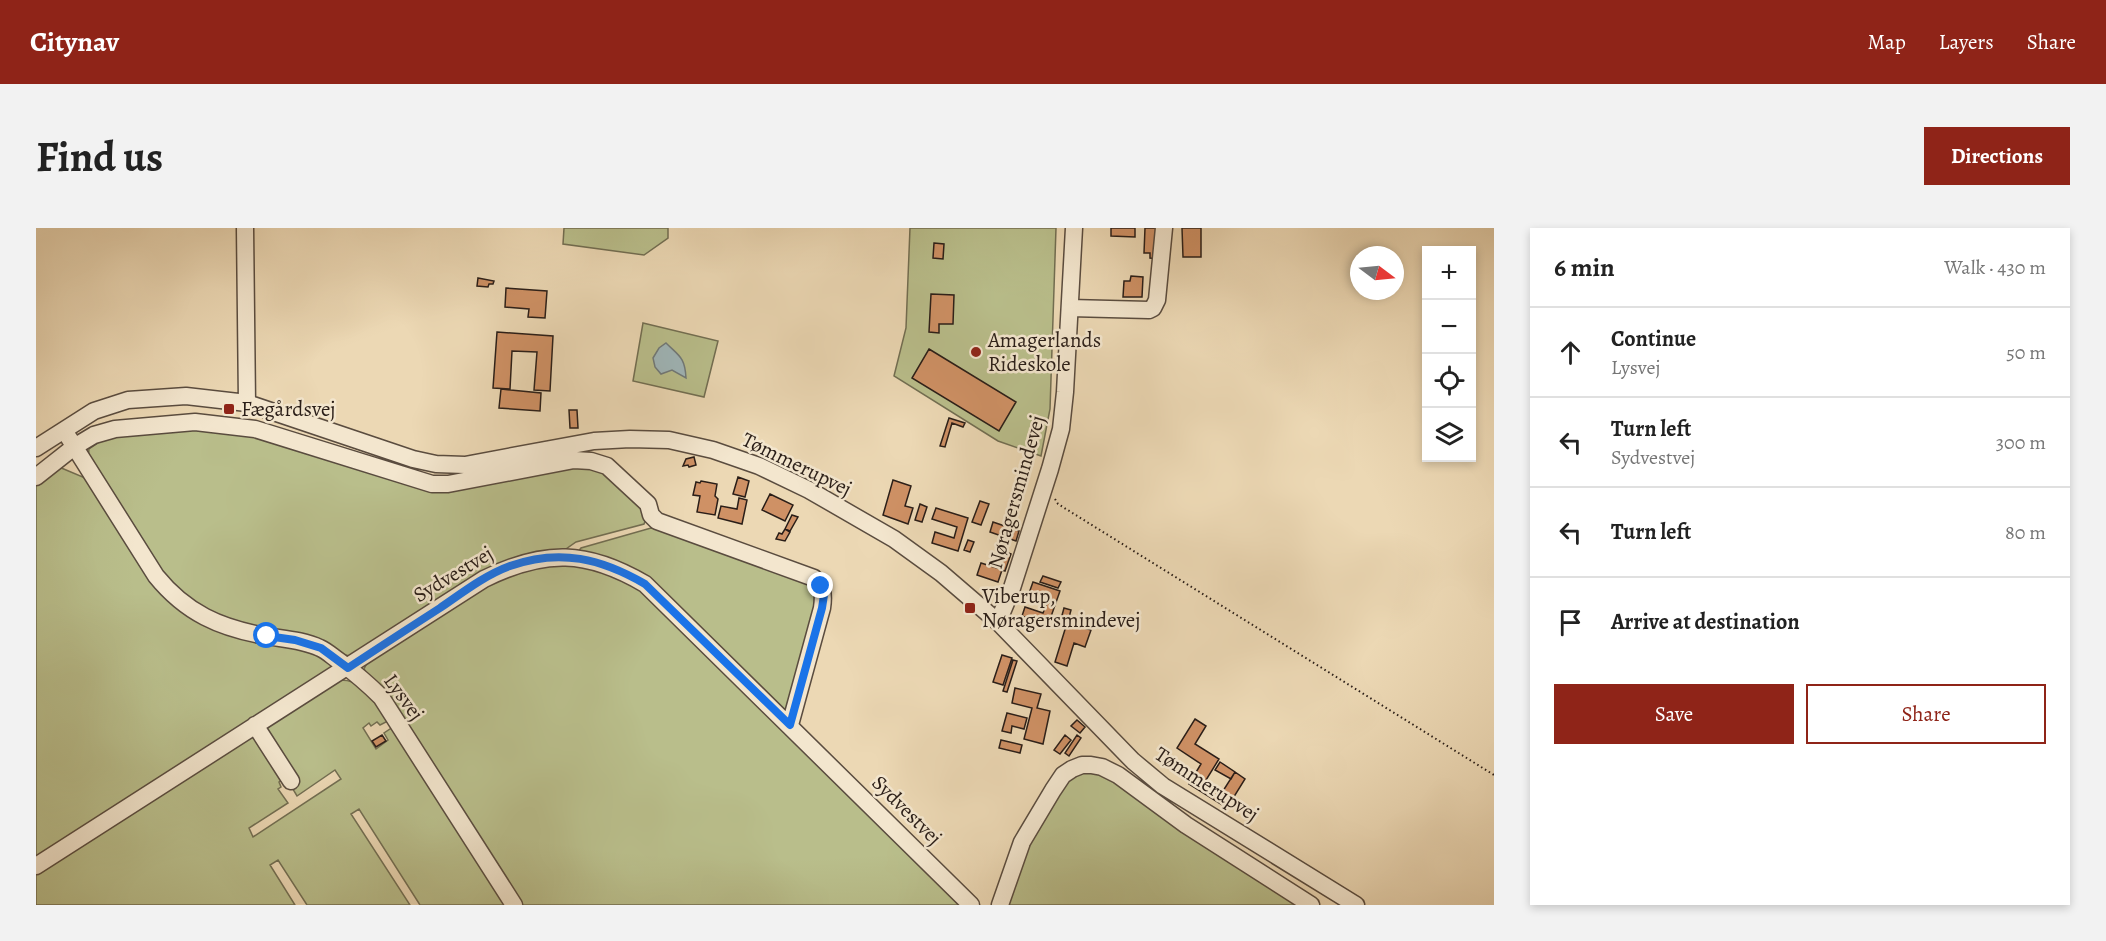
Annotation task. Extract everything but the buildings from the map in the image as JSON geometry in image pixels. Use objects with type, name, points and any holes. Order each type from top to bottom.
[{"type":"street","points":[[245,228],[247,403]]},
{"type":"street","name":"Nøragersmindevej","points":[[998,622],[1011,591],[1061,429],[1074,228]]},
{"type":"street","points":[[1070,308],[1149,310],[1153,308],[1157,300],[1164,228]]},
{"type":"street","name":"Tømmerupvej","points":[[36,448],[94,411],[128,400],[186,396],[247,403],[413,459],[436,464],[465,465],[594,441],[618,439],[669,440],[713,450],[759,466],[809,490],[894,539],[941,573],[998,622],[1133,761],[1163,786],[1356,905]]},
{"type":"street","points":[[36,477],[74,447],[94,435],[115,429],[195,422],[255,429],[432,484],[448,484],[574,460],[591,461],[607,466],[648,504],[651,515],[657,521],[814,578],[821,586],[824,595],[822,608],[790,725]]},
{"type":"street","name":"Lysvej","points":[[63,429],[156,576],[171,594],[193,611],[218,624],[257,634],[295,640],[321,648],[362,677],[381,697],[514,905]]},
{"type":"street","name":"Sydvestvej","points":[[36,866],[484,579],[537,559],[566,557],[594,561],[621,570],[645,584],[971,905]]},
{"type":"street","points":[[255,725],[291,782]]},
{"type":"street","points":[[1000,905],[1022,842],[1053,790],[1063,775],[1072,769],[1082,765],[1091,765],[1102,767],[1118,775],[1186,825],[1311,905]]},
{"type":"path","points":[[1054,498],[1058,504],[1494,775]]},
{"type":"green space","points":[[564,228],[668,228],[668,238],[644,255],[563,244]]},
{"type":"green space","name":"Amagerlands Rideskole","points":[[910,228],[1056,228],[1050,409],[1041,456],[998,441],[894,376],[906,328]]},
{"type":"green space","points":[[643,323],[718,341],[704,397],[633,381]]},
{"type":"green space","points":[[176,426],[258,433],[416,483],[588,464],[617,478],[647,516],[644,524],[576,542],[563,551],[551,551],[351,657],[334,650],[217,620],[174,590],[88,459],[89,449],[108,436]]},
{"type":"green space","points":[[59,467],[90,480],[170,599],[328,657],[331,670],[36,859],[36,483]]},
{"type":"green space","points":[[651,528],[668,530],[814,582],[819,589],[787,715],[673,602],[577,553],[581,548]]},
{"type":"green space","points":[[585,564],[638,587],[959,905],[520,905],[364,669],[368,661],[505,575],[535,565]]},
{"type":"green space","points":[[338,680],[356,683],[369,692],[388,721],[380,725],[377,722],[371,726],[369,723],[363,728],[376,749],[388,740],[384,733],[393,727],[508,905],[420,905],[359,809],[351,814],[410,905],[307,905],[278,860],[270,865],[295,905],[36,905],[36,874],[255,734],[286,777],[279,782],[281,787],[278,789],[288,803],[249,828],[253,837],[341,779],[335,770],[297,796],[264,727]]},
{"type":"green space","points":[[1076,770],[1100,770],[1305,905],[1004,905],[1026,841]]},
{"type":"water","points":[[666,343],[683,361],[686,378],[672,370],[661,374],[655,367],[653,358],[659,348]]},
{"type":"place","name":"Amagerlands Rideskole","points":[[976,352]]},
{"type":"place","name":"Fægårdsvej","points":[[229,409]]},
{"type":"place","name":"Viberup, Nøragersmindevej","points":[[970,608]]},
{"type":"route","points":[[267,636],[295,640],[321,648],[348,668],[484,579],[510,566],[537,559],[566,557],[594,561],[621,570],[645,584],[790,725],[822,608],[824,595],[821,586]]}]
